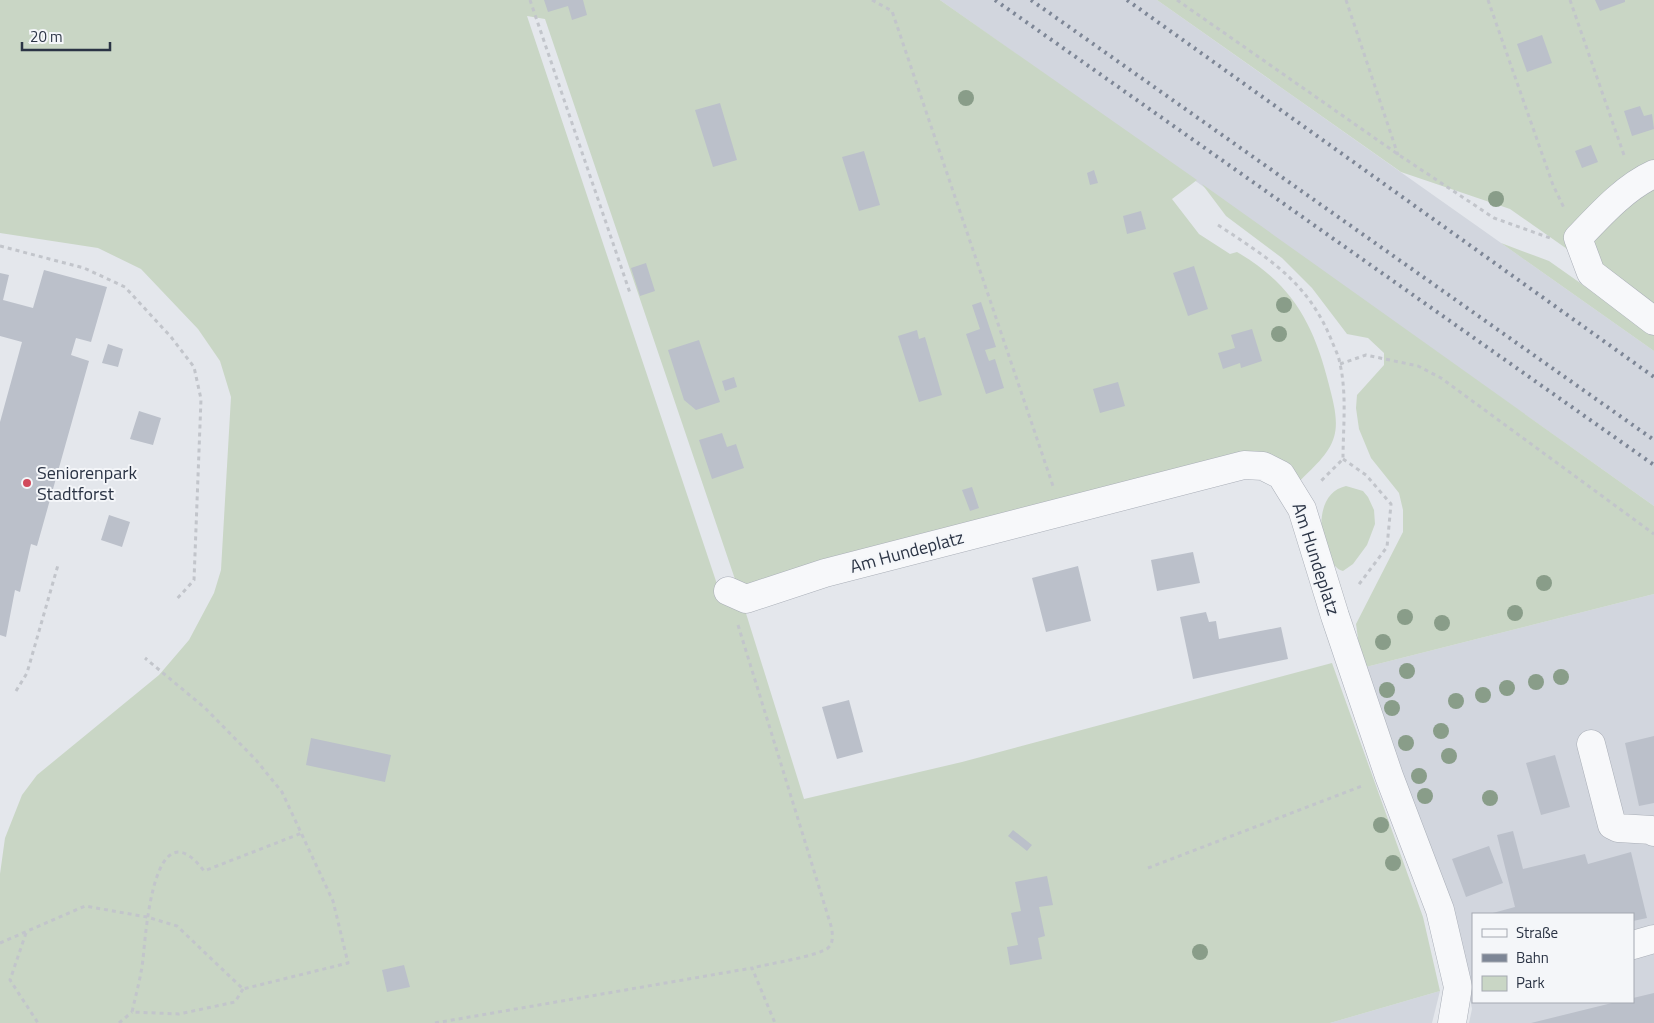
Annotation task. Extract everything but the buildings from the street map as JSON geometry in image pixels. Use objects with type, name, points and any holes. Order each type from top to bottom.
[{"type":"street","points":[[1654,174],[1641,180],[1601,214],[1578,238],[1591,273],[1654,321]]},
{"type":"street","name":"Am Hundeplatz","points":[[728,591],[746,599],[824,573],[1244,465],[1263,466],[1282,475],[1302,509],[1335,616],[1389,776],[1440,910],[1465,985],[1452,1023]]},
{"type":"street","points":[[1591,744],[1612,825],[1618,828],[1652,830],[1654,832]]},
{"type":"street","points":[[1634,945],[1654,939]]},
{"type":"path","points":[[530,0],[630,293]]},
{"type":"path","points":[[872,0],[892,11],[1061,511]]},
{"type":"path","points":[[1177,0],[1399,155],[1494,218],[1547,238],[1578,238]]},
{"type":"path","points":[[1346,0],[1399,155]]},
{"type":"path","points":[[1488,0],[1553,185]]},
{"type":"path","points":[[1570,0],[1617,138]]},
{"type":"path","points":[[1218,225],[1274,262],[1305,292],[1327,330],[1340,364],[1344,414],[1343,460],[1320,481],[1302,509]]},
{"type":"path","points":[[0,246],[84,268],[125,287],[171,337],[194,367],[202,399],[194,580],[176,600]]},
{"type":"path","points":[[1340,364],[1366,355],[1418,366],[1441,378],[1654,534]]},
{"type":"path","points":[[1335,616],[1386,547],[1391,504],[1366,475],[1343,460]]},
{"type":"path","points":[[16,691],[28,673],[58,565]]},
{"type":"path","points":[[435,1023],[752,968],[814,953],[828,948],[833,941],[832,929],[728,591]]},
{"type":"path","points":[[132,1012],[179,1014],[235,1002],[244,989],[348,963],[333,901],[282,792],[256,760],[205,708],[146,658]]},
{"type":"path","points":[[1148,868],[1389,776]]},
{"type":"path","points":[[120,1023],[132,1012],[142,961],[146,917],[160,866],[168,856],[180,852],[194,857],[204,871],[302,834]]},
{"type":"path","points":[[0,943],[84,906],[146,917],[177,926],[244,989]]},
{"type":"path","points":[[26,933],[10,980],[38,1023]]},
{"type":"path","points":[[752,968],[775,1023]]},
{"type":"shaded area","points":[[940,0],[1157,0],[1654,351],[1654,506]]},
{"type":"shaded area","points":[[1654,594],[1654,1023],[1469,1023],[1472,1009],[1457,921],[1362,668]]},
{"type":"shaded area","points":[[1440,991],[1432,1023],[1330,1023]]},
{"type":"green space","points":[[0,0],[940,0],[1197,180],[1172,199],[1199,234],[1230,254],[1237,252],[1256,264],[1286,292],[1298,308],[1308,325],[1323,363],[1334,404],[1336,418],[1334,437],[1328,450],[1299,482],[1288,467],[739,591],[545,19],[527,16],[723,602],[744,607],[804,799],[962,762],[1332,663],[1423,917],[1440,991],[1330,1023],[0,1023],[0,874],[5,838],[22,795],[37,775],[159,675],[189,640],[214,593],[221,570],[231,397],[220,361],[198,329],[141,269],[98,248],[0,233]]},
{"type":"green space","points":[[1157,0],[1654,0],[1654,310],[1510,209],[1401,172]]},
{"type":"green space","points":[[1202,184],[1654,506],[1654,594],[1362,668],[1356,624],[1403,532],[1403,510],[1399,493],[1371,458],[1359,429],[1356,408],[1357,395],[1384,365],[1384,353],[1368,338],[1347,334],[1312,288],[1282,258],[1226,216]]},
{"type":"green space","points":[[1501,243],[1549,261],[1654,335],[1654,351]]},
{"type":"green space","points":[[1346,486],[1363,491],[1368,497],[1374,510],[1375,524],[1367,545],[1353,564],[1343,571],[1335,567],[1324,545],[1322,516],[1326,503],[1334,492]]},
{"type":"railway","points":[[995,0],[1654,465]]},
{"type":"railway","points":[[1031,0],[1654,440]]},
{"type":"railway","points":[[1127,0],[1654,377]]},
{"type":"place","name":"Seniorenpark Stadtforst","points":[[27,483]]}]
